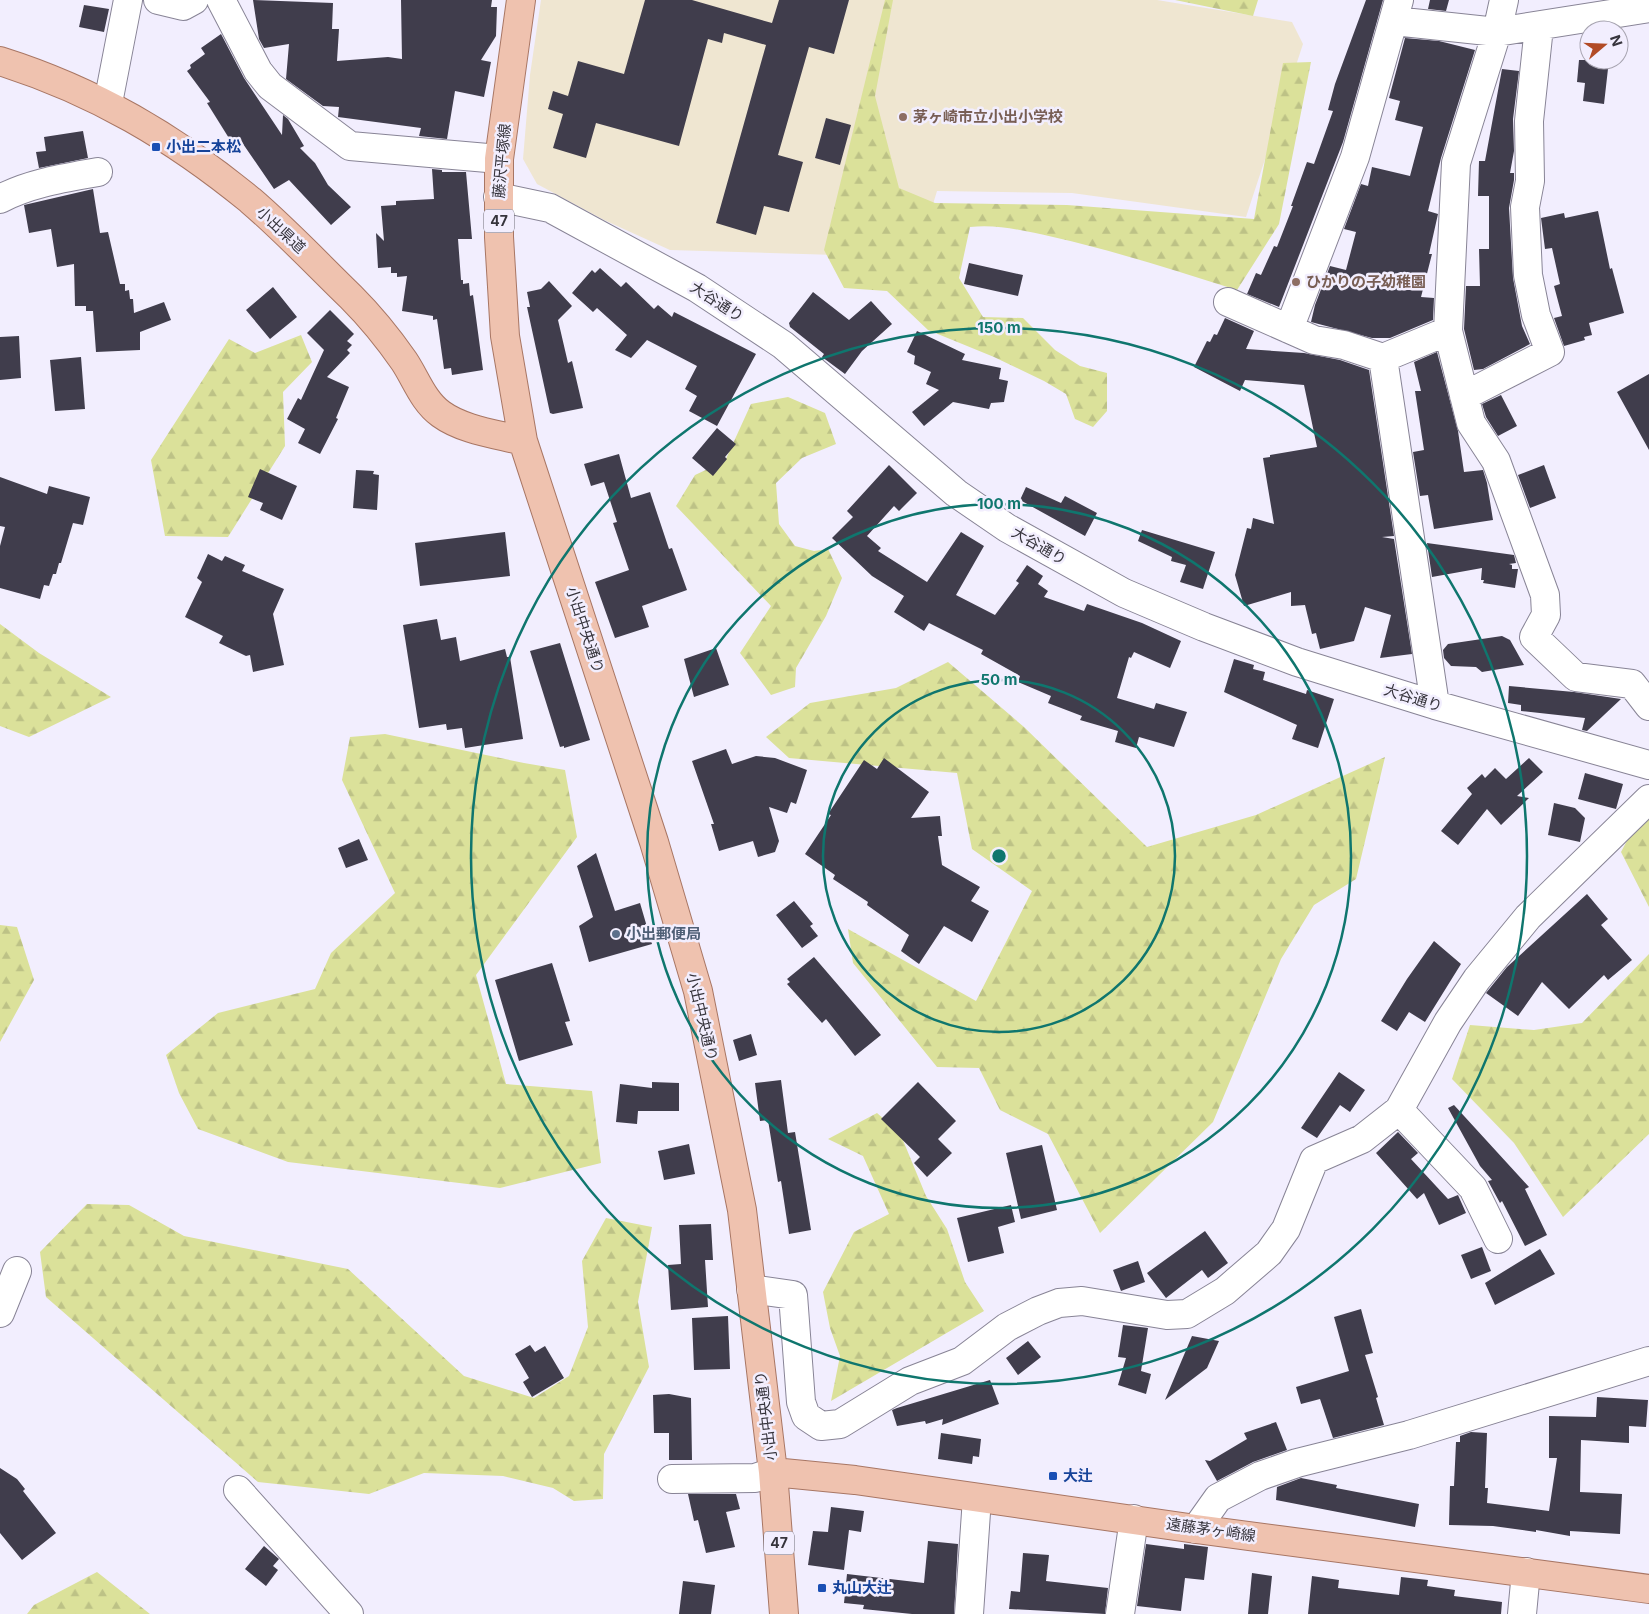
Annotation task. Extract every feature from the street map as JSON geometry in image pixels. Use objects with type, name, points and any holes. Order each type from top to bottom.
[{"type":"main road","name":"藤沢平塚線","points":[[521,0],[499,159],[498,197],[505,336],[523,441]]},
{"type":"main road","name":"小出県道","points":[[0,61],[47,76],[108,104],[186,150],[251,201],[368,315],[395,348],[426,399],[441,414],[465,426],[523,441]]},
{"type":"main road","name":"小出中央通り","points":[[523,441],[654,842],[698,991],[742,1210],[773,1472],[784,1614]]},
{"type":"main road","name":"遠藤茅ヶ崎線","points":[[773,1472],[836,1477],[1196,1529],[1649,1589]]},
{"type":"street","points":[[108,104],[128,0]]},
{"type":"street","points":[[158,0],[183,6],[194,0]]},
{"type":"street","points":[[221,0],[258,71],[270,86],[350,146],[499,159]]},
{"type":"street","points":[[1504,0],[1497,32],[1456,163],[1448,331],[1471,423],[1496,462],[1545,595],[1546,615],[1534,636],[1576,677],[1632,684],[1649,706]]},
{"type":"street","points":[[1289,329],[1355,157],[1396,10],[1497,32],[1539,27],[1649,8]]},
{"type":"street","points":[[1464,396],[1550,352],[1536,316],[1530,283],[1525,206],[1530,181],[1529,121],[1539,27]]},
{"type":"street","points":[[0,199],[12,192],[59,179],[98,172]]},
{"type":"street","name":"大谷通り","points":[[498,197],[550,208],[697,288],[783,345],[956,493],[1007,528],[1124,593],[1204,627],[1297,662],[1435,705],[1649,765]]},
{"type":"street","points":[[1228,302],[1314,340],[1344,345],[1383,358],[1448,331]]},
{"type":"street","points":[[1383,358],[1435,705]]},
{"type":"street","points":[[751,1289],[793,1295],[801,1402],[806,1416],[821,1426],[840,1424],[910,1381],[962,1361],[1007,1327],[1059,1303],[1082,1302],[1167,1315],[1187,1314],[1225,1291],[1269,1253],[1286,1229],[1314,1160],[1362,1139],[1400,1110],[1448,1022],[1477,979],[1528,917],[1649,799]]},
{"type":"street","points":[[1400,1110],[1473,1188],[1498,1239]]},
{"type":"street","points":[[0,1313],[17,1271]]},
{"type":"street","points":[[1196,1529],[1218,1498],[1260,1476],[1297,1463],[1409,1435],[1649,1361]]},
{"type":"street","points":[[672,1479],[755,1478],[773,1472]]},
{"type":"street","points":[[238,1490],[349,1614]]},
{"type":"street","points":[[968,1614],[977,1498]]},
{"type":"street","points":[[1120,1614],[1134,1519]]},
{"type":"street","points":[[1522,1614],[1526,1572]]},
{"type":"shaded area","name":"茅ヶ崎市立小出小学校","points":[[541,0],[1157,0],[1292,22],[1303,44],[1246,217],[1072,193],[937,191],[910,280],[836,255],[670,250],[604,220],[537,184],[523,159],[530,75]]},
{"type":"green space","points":[[885,0],[893,0],[875,96],[899,188],[935,203],[1067,205],[1254,219],[1283,63],[1311,62],[1279,224],[1237,290],[1122,255],[1053,237],[1001,227],[970,227],[959,278],[983,317],[1023,318],[1055,350],[1080,366],[1107,373],[1107,411],[1093,427],[1075,419],[1066,394],[1044,381],[994,357],[928,330],[887,291],[844,288],[824,250]]},
{"type":"green space","points":[[1175,0],[1258,0],[1253,16]]},
{"type":"green space","points":[[301,335],[312,362],[283,392],[285,446],[228,537],[165,536],[151,460],[229,339],[255,353]]},
{"type":"green space","points":[[788,397],[825,413],[836,444],[802,458],[776,483],[779,524],[795,546],[814,551],[828,549],[842,578],[826,616],[796,668],[795,687],[771,695],[740,653],[771,606],[676,506],[695,475],[725,461],[751,404]]},
{"type":"green space","points":[[0,624],[39,653],[111,697],[29,737],[0,726]]},
{"type":"green space","points":[[948,662],[1024,727],[1147,847],[1256,815],[1385,757],[1356,879],[1314,905],[1281,959],[1213,1122],[1100,1233],[1048,1134],[1000,1110],[979,1068],[937,1067],[853,963],[848,929],[976,1001],[1032,891],[972,849],[957,773],[789,758],[766,737],[810,703],[896,688]]},
{"type":"green space","points":[[385,734],[565,770],[577,837],[476,975],[506,1084],[592,1091],[601,1163],[500,1188],[288,1162],[198,1129],[179,1093],[166,1055],[218,1013],[315,989],[331,953],[395,893],[342,780],[350,737]]},
{"type":"green space","points":[[1649,813],[1649,907],[1621,852],[1638,820]]},
{"type":"green space","points":[[0,925],[17,927],[34,980],[0,1042]]},
{"type":"green space","points":[[1649,954],[1649,1134],[1563,1217],[1514,1143],[1452,1079],[1470,1025],[1534,1030],[1582,1023]]},
{"type":"green space","points":[[877,1113],[900,1133],[926,1196],[947,1229],[965,1282],[984,1311],[831,1401],[840,1356],[830,1328],[823,1292],[854,1232],[889,1214],[863,1156],[828,1139]]},
{"type":"green space","points":[[87,1204],[129,1205],[184,1236],[348,1269],[464,1376],[534,1398],[569,1376],[588,1327],[582,1261],[606,1218],[652,1227],[638,1302],[649,1367],[604,1454],[603,1499],[574,1501],[553,1488],[503,1476],[424,1473],[369,1494],[258,1482],[46,1297],[40,1252]]},
{"type":"green space","points":[[97,1572],[150,1614],[27,1614],[34,1605]]},
{"type":"building","points":[[253,0],[333,3],[332,29],[339,29],[337,61],[388,57],[402,59],[401,0],[492,0],[491,7],[497,7],[496,36],[481,60],[491,62],[484,97],[455,91],[447,139],[419,136],[421,128],[338,117],[339,107],[323,106],[286,79],[289,44],[264,48],[259,39]]},
{"type":"building","points":[[645,0],[692,0],[772,23],[779,0],[849,0],[834,54],[809,47],[778,155],[803,162],[789,212],[764,206],[756,235],[716,223],[766,45],[724,33],[722,43],[708,39],[679,146],[596,123],[586,158],[553,148],[563,114],[548,109],[553,91],[568,96],[578,61],[624,74]]},
{"type":"building","points":[[1366,0],[1383,0],[1343,142],[1279,307],[1247,294],[1256,273],[1261,275],[1274,246],[1277,247],[1307,162],[1314,164],[1333,111],[1328,110],[1335,84]]},
{"type":"building","points":[[1430,0],[1449,0],[1446,11],[1428,9]]},
{"type":"building","points":[[84,5],[109,9],[104,32],[79,27]]},
{"type":"building","points":[[221,34],[244,78],[282,135],[283,115],[288,119],[304,146],[300,148],[315,163],[328,185],[351,207],[331,225],[289,180],[274,189],[239,138],[232,143],[207,103],[210,102],[187,71],[191,68],[190,65],[205,54],[201,48]]},
{"type":"building","points":[[1405,38],[1439,41],[1475,50],[1441,158],[1428,211],[1438,214],[1429,254],[1432,254],[1421,297],[1434,298],[1433,320],[1390,338],[1372,338],[1311,322],[1315,305],[1330,266],[1346,270],[1356,232],[1344,229],[1361,184],[1368,186],[1372,167],[1410,176],[1423,127],[1395,120],[1400,101],[1389,98]]},
{"type":"building","points":[[1579,60],[1579,70],[1608,70],[1604,104],[1583,101],[1585,83],[1577,82]]},
{"type":"building","points":[[1502,69],[1519,71],[1513,119],[1514,151],[1510,173],[1514,173],[1514,180],[1509,208],[1513,278],[1522,326],[1530,344],[1483,369],[1474,370],[1464,329],[1466,286],[1480,286],[1479,249],[1489,249],[1489,196],[1478,196],[1479,161],[1485,161]]},
{"type":"building","points":[[826,118],[851,125],[840,165],[815,158]]},
{"type":"building","points":[[83,131],[88,158],[39,168],[36,152],[46,151],[44,137]]},
{"type":"building","points":[[432,169],[442,170],[442,172],[466,172],[472,239],[458,239],[461,280],[463,280],[463,284],[469,283],[470,296],[473,295],[483,370],[452,375],[451,368],[444,369],[437,319],[433,320],[433,316],[402,311],[407,276],[397,277],[397,273],[391,273],[391,267],[378,268],[376,233],[384,241],[381,206],[396,205],[396,201],[434,199]]},
{"type":"building","points":[[93,189],[100,233],[108,232],[120,284],[125,284],[125,291],[129,290],[130,299],[133,299],[134,313],[164,302],[171,320],[140,332],[140,350],[96,352],[93,311],[86,311],[86,306],[75,306],[74,264],[57,267],[51,229],[29,233],[24,205]]},
{"type":"building","points":[[1598,211],[1610,269],[1612,268],[1624,313],[1589,323],[1592,335],[1584,337],[1585,340],[1564,346],[1554,318],[1562,316],[1554,286],[1560,284],[1552,248],[1545,249],[1541,218],[1564,213],[1565,218]]},
{"type":"building","points":[[969,263],[1023,275],[1018,296],[964,284]]},
{"type":"building","points":[[600,268],[621,287],[626,282],[654,309],[658,305],[672,317],[674,312],[756,354],[717,426],[689,411],[697,396],[685,389],[697,366],[647,340],[631,358],[615,350],[627,335],[597,308],[593,312],[572,293],[592,270],[595,273]]},
{"type":"building","points":[[549,281],[572,306],[558,320],[568,363],[572,361],[583,408],[553,414],[550,413],[527,307],[530,307],[527,292],[541,289]]},
{"type":"building","points":[[273,287],[297,317],[270,339],[246,310]]},
{"type":"building","points":[[813,292],[849,320],[871,301],[892,324],[862,351],[845,374],[822,357],[824,354],[790,327],[789,323]]},
{"type":"building","points":[[330,310],[354,334],[347,341],[352,345],[347,350],[350,353],[327,377],[349,387],[336,418],[338,419],[320,454],[298,443],[305,429],[287,419],[298,398],[301,400],[324,350],[307,333]]},
{"type":"building","points":[[1225,318],[1254,331],[1246,349],[1304,353],[1340,360],[1369,370],[1394,536],[1382,537],[1394,539],[1412,654],[1380,658],[1391,615],[1365,607],[1354,641],[1320,649],[1316,633],[1312,634],[1305,605],[1291,606],[1291,592],[1244,606],[1235,575],[1247,528],[1251,529],[1253,518],[1274,524],[1263,458],[1270,457],[1270,455],[1317,447],[1304,385],[1245,380],[1240,391],[1194,367],[1207,341],[1210,342],[1214,334],[1217,335]]},
{"type":"building","points":[[917,331],[965,354],[962,360],[1001,368],[999,379],[1008,381],[1004,402],[991,403],[989,409],[953,402],[924,426],[912,412],[939,390],[926,384],[931,372],[914,364],[915,356],[907,352]]},
{"type":"building","points":[[19,336],[21,378],[0,380],[0,337]]},
{"type":"building","points":[[1437,352],[1458,431],[1464,472],[1483,470],[1493,520],[1434,529],[1428,495],[1420,496],[1413,452],[1424,450],[1415,391],[1421,391],[1414,362]]},
{"type":"building","points":[[81,357],[85,409],[55,411],[50,360]]},
{"type":"building","points":[[1649,374],[1649,450],[1617,392]]},
{"type":"building","points":[[1501,395],[1517,426],[1498,436],[1486,417],[1482,404]]},
{"type":"building","points":[[717,428],[736,444],[713,476],[692,458]]},
{"type":"building","points":[[619,454],[631,498],[650,492],[669,549],[672,548],[687,590],[642,606],[649,627],[615,638],[595,582],[629,570],[613,523],[617,522],[604,482],[591,486],[584,464]]},
{"type":"building","points":[[889,465],[917,493],[899,511],[894,506],[867,536],[881,548],[878,551],[927,582],[961,532],[984,546],[956,595],[995,615],[1019,583],[1016,581],[1027,565],[1043,576],[1038,584],[1048,591],[1044,597],[1084,611],[1087,604],[1142,623],[1181,641],[1170,668],[1134,652],[1131,658],[1129,657],[1117,698],[1154,709],[1156,703],[1187,712],[1174,747],[1139,737],[1136,748],[1115,742],[1118,731],[1080,720],[1082,716],[1048,703],[1051,696],[1018,682],[1020,676],[981,654],[983,650],[929,623],[924,631],[894,612],[904,596],[872,576],[832,538],[853,517],[847,511]]},
{"type":"building","points":[[1544,465],[1556,498],[1530,508],[1518,475]]},
{"type":"building","points":[[260,469],[297,486],[282,520],[260,510],[263,503],[248,497]]},
{"type":"building","points":[[356,470],[374,471],[373,474],[379,475],[377,510],[353,508]]},
{"type":"building","points":[[0,477],[47,494],[49,486],[90,497],[83,525],[73,523],[61,563],[59,563],[56,574],[53,574],[49,586],[44,585],[40,599],[0,588],[0,546],[5,527],[0,526]]},
{"type":"building","points":[[1026,487],[1061,503],[1065,496],[1097,513],[1085,536],[1020,500]]},
{"type":"building","points":[[1142,530],[1215,552],[1203,589],[1180,582],[1186,565],[1171,561],[1172,557],[1138,541]]},
{"type":"building","points":[[505,532],[510,576],[420,586],[415,543]]},
{"type":"building","points":[[1427,543],[1514,555],[1516,563],[1509,564],[1512,565],[1512,569],[1518,569],[1515,588],[1483,583],[1484,580],[1481,580],[1482,568],[1432,577]]},
{"type":"building","points":[[208,554],[222,561],[225,556],[245,565],[242,571],[284,589],[273,614],[284,665],[253,672],[250,655],[246,656],[219,643],[223,636],[185,617],[202,582],[197,578]]},
{"type":"building","points":[[437,619],[441,640],[456,637],[460,661],[505,649],[507,657],[510,657],[523,739],[465,748],[462,728],[447,730],[446,724],[419,728],[403,625]]},
{"type":"building","points":[[1502,636],[1510,640],[1524,665],[1482,672],[1476,667],[1451,666],[1444,658],[1443,650],[1448,644]]},
{"type":"building","points":[[560,643],[590,740],[564,748],[564,746],[560,747],[530,651]]},
{"type":"building","points":[[716,648],[729,685],[694,697],[684,659]]},
{"type":"building","points":[[1234,659],[1254,665],[1253,669],[1265,672],[1263,680],[1306,694],[1307,690],[1334,699],[1318,748],[1292,739],[1297,725],[1224,692]]},
{"type":"building","points":[[1509,686],[1574,692],[1621,699],[1587,731],[1582,730],[1585,718],[1521,711],[1521,705],[1508,703]]},
{"type":"building","points":[[726,749],[732,764],[756,756],[775,758],[807,770],[796,804],[791,802],[787,813],[769,807],[779,841],[775,852],[758,857],[753,841],[719,851],[711,824],[714,824],[692,761]]},
{"type":"building","points":[[884,758],[929,792],[911,818],[940,816],[942,836],[938,836],[942,865],[980,887],[971,901],[989,911],[972,942],[944,926],[919,964],[901,951],[909,935],[867,905],[868,902],[833,879],[835,875],[805,854],[831,815],[828,814],[864,760],[877,769]]},
{"type":"building","points":[[1529,758],[1543,772],[1517,796],[1529,798],[1501,825],[1487,809],[1458,845],[1441,831],[1472,794],[1467,788],[1482,774],[1485,778],[1495,768],[1506,779]]},
{"type":"building","points":[[1585,773],[1623,784],[1616,809],[1578,799]]},
{"type":"building","points":[[1554,803],[1575,808],[1585,818],[1580,842],[1548,835]]},
{"type":"building","points":[[359,839],[368,860],[346,868],[338,848]]},
{"type":"building","points":[[596,853],[615,911],[640,903],[652,944],[589,962],[579,926],[593,917],[577,866]]},
{"type":"building","points":[[1587,894],[1608,919],[1601,925],[1632,960],[1608,980],[1604,975],[1569,1009],[1542,982],[1518,1016],[1486,993],[1507,967]]},
{"type":"building","points":[[794,901],[813,924],[810,926],[818,936],[802,948],[776,915]]},
{"type":"building","points":[[1434,941],[1461,964],[1425,1022],[1409,1012],[1397,1031],[1381,1021],[1407,979]]},
{"type":"building","points":[[814,957],[881,1035],[855,1056],[826,1019],[822,1023],[787,984],[790,982],[787,979]]},
{"type":"building","points":[[552,963],[570,1021],[565,1022],[573,1045],[519,1061],[495,980]]},
{"type":"building","points":[[751,1034],[757,1055],[739,1061],[733,1040]]},
{"type":"building","points":[[1339,1072],[1365,1090],[1350,1112],[1340,1105],[1317,1138],[1301,1128]]},
{"type":"building","points":[[781,1080],[788,1133],[795,1132],[811,1230],[789,1234],[781,1181],[778,1182],[768,1120],[760,1121],[755,1083]]},
{"type":"building","points":[[652,1082],[679,1083],[679,1111],[638,1111],[637,1124],[616,1122],[620,1084],[652,1088]]},
{"type":"building","points":[[918,1082],[956,1121],[938,1139],[952,1153],[927,1177],[914,1163],[920,1157],[881,1119]]},
{"type":"building","points":[[1454,1105],[1529,1187],[1525,1189],[1547,1235],[1525,1246],[1502,1201],[1500,1203],[1488,1181],[1492,1180],[1480,1166],[1448,1108]]},
{"type":"building","points":[[1398,1132],[1418,1153],[1411,1159],[1448,1199],[1458,1195],[1466,1213],[1439,1225],[1424,1193],[1417,1199],[1376,1153]]},
{"type":"building","points":[[689,1144],[695,1174],[664,1180],[658,1151]]},
{"type":"building","points":[[1042,1145],[1057,1210],[1021,1219],[1006,1153]]},
{"type":"building","points":[[1011,1205],[1015,1222],[998,1227],[1004,1253],[968,1262],[957,1218]]},
{"type":"building","points":[[711,1224],[713,1260],[705,1260],[708,1307],[671,1310],[668,1265],[681,1264],[679,1225]]},
{"type":"building","points":[[1205,1231],[1228,1263],[1208,1278],[1202,1270],[1166,1298],[1147,1273]]},
{"type":"building","points":[[1482,1247],[1491,1271],[1471,1279],[1461,1255]]},
{"type":"building","points":[[1540,1249],[1555,1274],[1495,1305],[1485,1283]]},
{"type":"building","points":[[1138,1261],[1145,1282],[1121,1291],[1113,1270]]},
{"type":"building","points":[[1361,1309],[1373,1353],[1365,1355],[1378,1397],[1376,1398],[1384,1425],[1333,1438],[1320,1399],[1301,1404],[1296,1387],[1349,1371],[1334,1317]]},
{"type":"building","points":[[728,1316],[730,1369],[694,1370],[692,1318]]},
{"type":"building","points":[[1123,1325],[1148,1328],[1141,1371],[1151,1374],[1146,1394],[1118,1385],[1126,1358],[1118,1357]]},
{"type":"building","points":[[1192,1336],[1219,1341],[1207,1368],[1165,1400]]},
{"type":"building","points":[[1028,1341],[1041,1357],[1018,1375],[1006,1358]]},
{"type":"building","points":[[530,1345],[535,1352],[545,1346],[564,1378],[532,1397],[523,1382],[529,1378],[515,1354]]},
{"type":"building","points":[[990,1380],[999,1404],[942,1425],[943,1419],[926,1424],[925,1421],[897,1426],[892,1410]]},
{"type":"building","points":[[669,1394],[691,1398],[692,1460],[669,1460],[669,1433],[654,1433],[653,1395]]},
{"type":"building","points":[[1597,1397],[1648,1400],[1646,1427],[1629,1426],[1629,1443],[1581,1440],[1580,1492],[1622,1494],[1620,1534],[1570,1531],[1570,1536],[1536,1530],[1536,1532],[1493,1526],[1449,1525],[1450,1486],[1454,1486],[1456,1442],[1460,1442],[1460,1436],[1471,1432],[1487,1433],[1485,1488],[1488,1488],[1487,1503],[1549,1511],[1557,1458],[1549,1458],[1549,1416],[1596,1417]]},
{"type":"building","points":[[1276,1422],[1287,1450],[1253,1462],[1217,1481],[1205,1460],[1210,1461],[1247,1439],[1244,1433]]},
{"type":"building","points":[[941,1433],[981,1439],[979,1457],[973,1456],[972,1464],[938,1459]]},
{"type":"building","points":[[0,1468],[17,1479],[25,1489],[23,1491],[56,1533],[22,1560],[0,1533]]},
{"type":"building","points":[[1301,1478],[1337,1485],[1336,1488],[1419,1504],[1415,1527],[1276,1500],[1277,1487]]},
{"type":"building","points":[[688,1494],[736,1494],[740,1509],[726,1512],[735,1547],[706,1553],[698,1520],[694,1521]]},
{"type":"building","points":[[831,1507],[864,1511],[861,1532],[849,1530],[844,1570],[808,1565],[813,1531],[828,1532]]},
{"type":"building","points":[[928,1541],[958,1544],[954,1614],[912,1614],[863,1609],[864,1605],[844,1603],[847,1574],[924,1583]]},
{"type":"building","points":[[1146,1544],[1184,1549],[1184,1544],[1208,1547],[1204,1580],[1185,1578],[1181,1611],[1137,1606]]},
{"type":"building","points":[[264,1546],[279,1559],[273,1566],[278,1570],[266,1586],[245,1569]]},
{"type":"building","points":[[1023,1553],[1049,1555],[1046,1581],[1108,1588],[1105,1614],[1009,1609],[1011,1591],[1020,1592]]},
{"type":"building","points":[[1252,1573],[1272,1576],[1268,1614],[1248,1614]]},
{"type":"building","points":[[1312,1576],[1339,1580],[1338,1588],[1399,1595],[1401,1577],[1428,1580],[1427,1586],[1455,1590],[1454,1596],[1502,1602],[1501,1614],[1308,1614]]},
{"type":"building","points":[[683,1581],[715,1585],[711,1614],[679,1614]]},
{"type":"place","name":"茅ヶ崎市立小出小学校","points":[[903,117]]},
{"type":"place","name":"小出二本松","points":[[156,147]]},
{"type":"place","name":"ひかりの子幼稚園","points":[[1296,282]]},
{"type":"place","name":"小出郵便局","points":[[616,934]]},
{"type":"place","name":"大辻","points":[[1053,1476]]},
{"type":"place","name":"丸山大辻","points":[[822,1588]]}]
